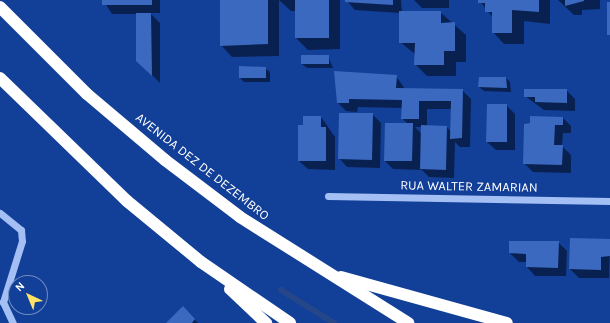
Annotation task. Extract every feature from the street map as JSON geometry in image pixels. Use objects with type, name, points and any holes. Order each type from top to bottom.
[{"type":"highway","name":"AVENIDA DEZ DE DEZEMBRO","points":[[0,7],[87,94],[165,160],[240,217],[326,273],[408,323]]},
{"type":"highway","points":[[0,78],[127,201],[201,262],[266,323]]},
{"type":"highway","points":[[201,262],[290,323]]},
{"type":"highway","points":[[326,273],[507,323]]},
{"type":"street","name":"RUA WALTER ZAMARIAN","points":[[328,196],[610,200]]},
{"type":"street","points":[[0,213],[21,230],[22,241],[3,302],[13,323]]},
{"type":"building","points":[[102,0],[152,0],[152,5],[102,5]]},
{"type":"building","points":[[220,0],[268,0],[268,44],[220,46]]},
{"type":"building","points":[[295,0],[329,0],[329,38],[295,38]]},
{"type":"building","points":[[345,0],[393,0],[393,5],[345,2]]},
{"type":"building","points":[[478,0],[539,0],[539,12],[512,10],[512,33],[492,33],[492,12],[485,12],[485,3],[478,3]]},
{"type":"building","points":[[565,0],[584,0],[584,1],[565,6]]},
{"type":"building","points":[[607,2],[610,2],[610,35],[607,35]]},
{"type":"building","points":[[399,11],[441,11],[441,23],[455,22],[455,51],[444,51],[444,65],[414,65],[415,43],[399,43]]},
{"type":"building","points":[[136,13],[151,13],[152,76],[136,61]]},
{"type":"building","points":[[301,55],[329,55],[329,64],[301,64]]},
{"type":"building","points":[[239,66],[266,67],[266,78],[239,78]]},
{"type":"building","points":[[334,71],[397,75],[396,88],[463,89],[462,138],[450,139],[451,101],[419,101],[419,119],[401,119],[402,100],[349,99],[349,103],[337,103]]},
{"type":"building","points":[[479,77],[506,77],[507,88],[478,87]]},
{"type":"building","points":[[524,89],[567,89],[567,103],[535,102],[535,97],[524,97]]},
{"type":"building","points":[[487,104],[507,104],[507,142],[486,142]]},
{"type":"building","points":[[339,113],[373,113],[372,160],[338,159]]},
{"type":"building","points":[[303,116],[321,116],[321,127],[326,127],[326,161],[298,161],[298,125],[303,125]]},
{"type":"building","points":[[530,116],[563,117],[563,125],[555,125],[554,145],[563,145],[562,165],[523,164],[524,124],[530,123]]},
{"type":"building","points":[[385,123],[413,123],[412,161],[384,161]]},
{"type":"building","points":[[421,125],[447,126],[446,170],[420,169]]},
{"type":"building","points":[[570,238],[610,239],[610,256],[601,257],[601,270],[569,269]]},
{"type":"building","points":[[509,241],[559,241],[558,268],[526,267],[526,254],[509,253]]},
{"type":"building","points":[[183,306],[195,319],[192,323],[166,323]]},
{"type":"waterway","points":[[281,290],[334,323]]}]
